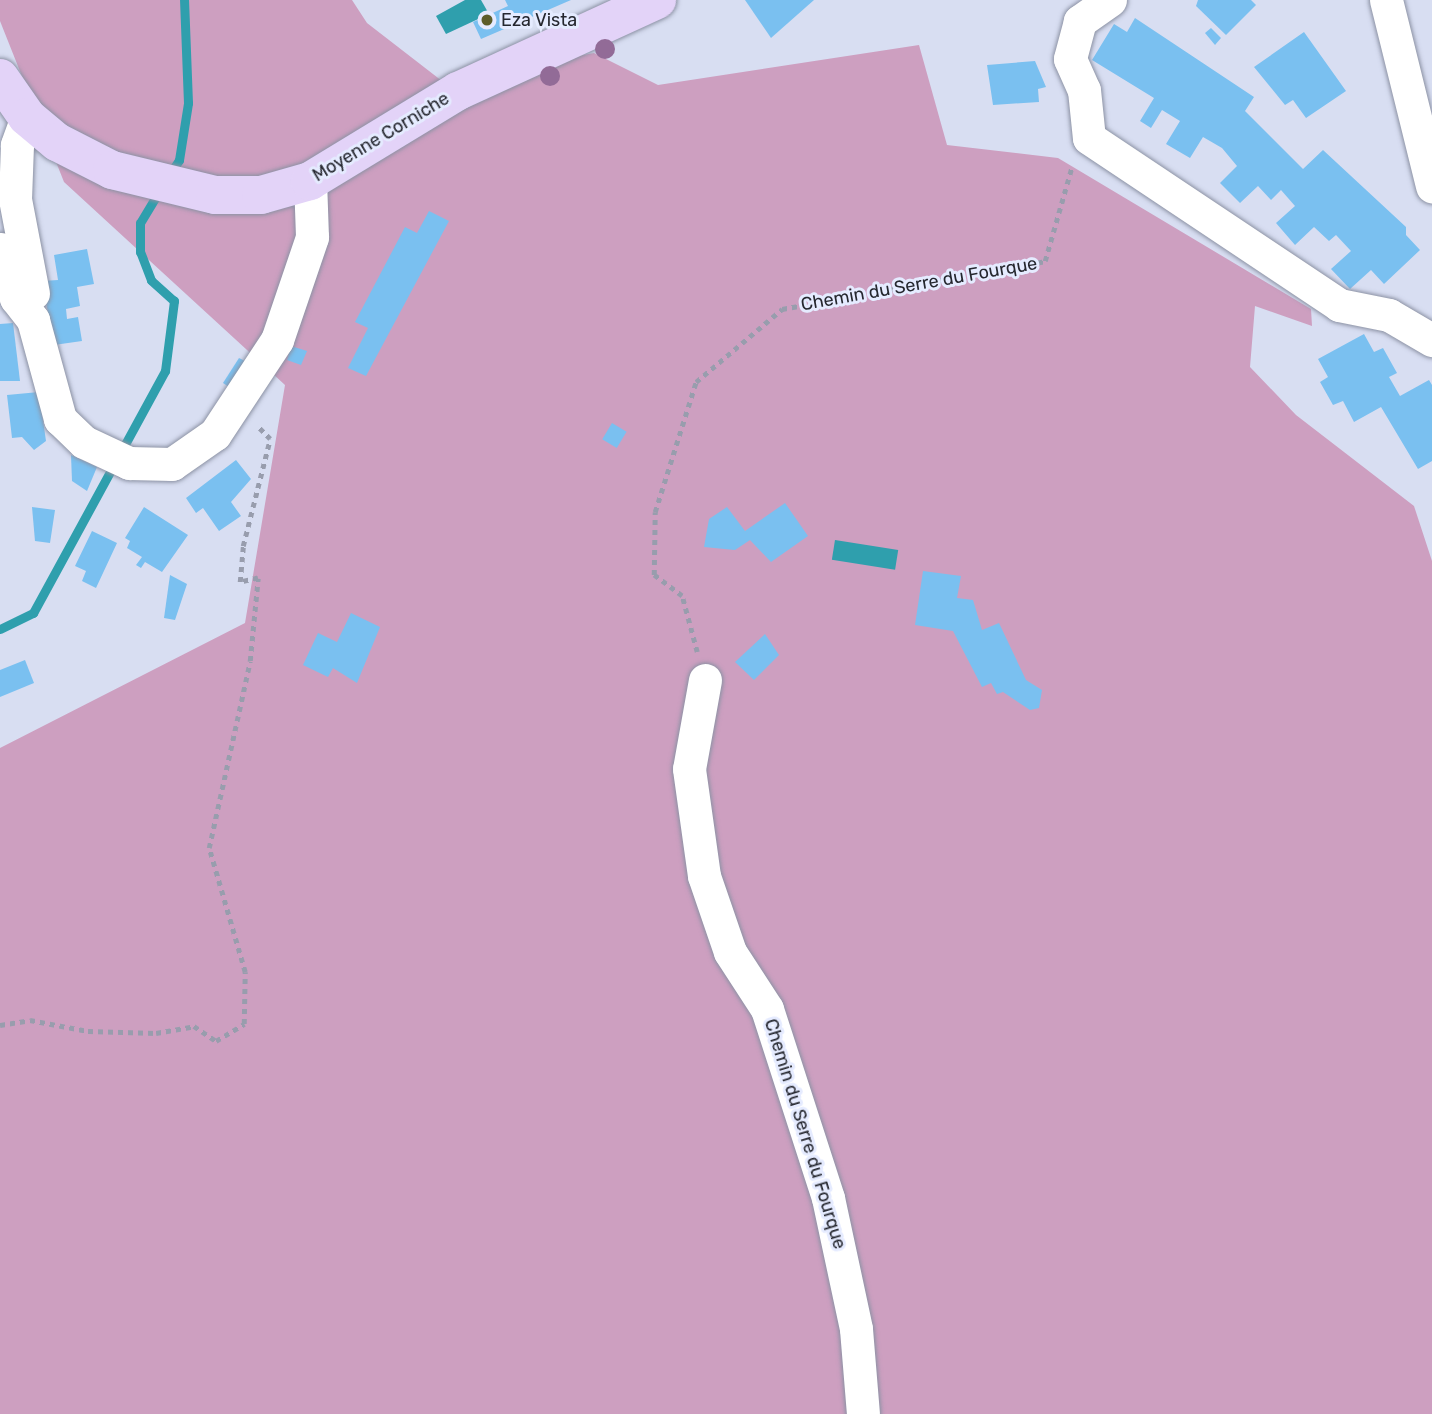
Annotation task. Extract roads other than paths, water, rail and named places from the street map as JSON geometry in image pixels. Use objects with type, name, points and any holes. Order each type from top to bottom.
[{"type":"main road","name":"Moyenne Corniche","points":[[0,78],[27,117],[57,142],[140,178],[215,195],[261,195],[310,181],[458,91],[657,0]]},
{"type":"street","points":[[1110,0],[1080,21],[1072,72],[1084,90],[1089,138],[1117,161],[1339,304],[1390,314],[1432,341]]},
{"type":"street","points":[[1386,0],[1432,186]]},
{"type":"street","points":[[27,117],[17,145],[15,199],[33,320],[60,419],[99,451],[129,463],[172,464],[215,434],[277,340],[312,237],[310,181]]},
{"type":"street","points":[[0,249],[16,298],[33,320]]},
{"type":"street","name":"Chemin du Serre du Fourque","points":[[705,680],[689,769],[704,876],[730,952],[767,1009],[828,1198],[856,1329],[863,1414]]},
{"type":"water","points":[[465,0],[481,0],[489,14],[446,34],[436,16]]},
{"type":"water","points":[[835,540],[898,550],[895,570],[832,560]]},
{"type":"waterway","points":[[169,175],[179,160],[188,103],[184,0]]},
{"type":"waterway","points":[[0,629],[33,613],[165,371],[174,301],[151,280],[140,252],[140,223],[160,190]]},
{"type":"place","name":"Eza Vista","points":[[487,20]]}]
